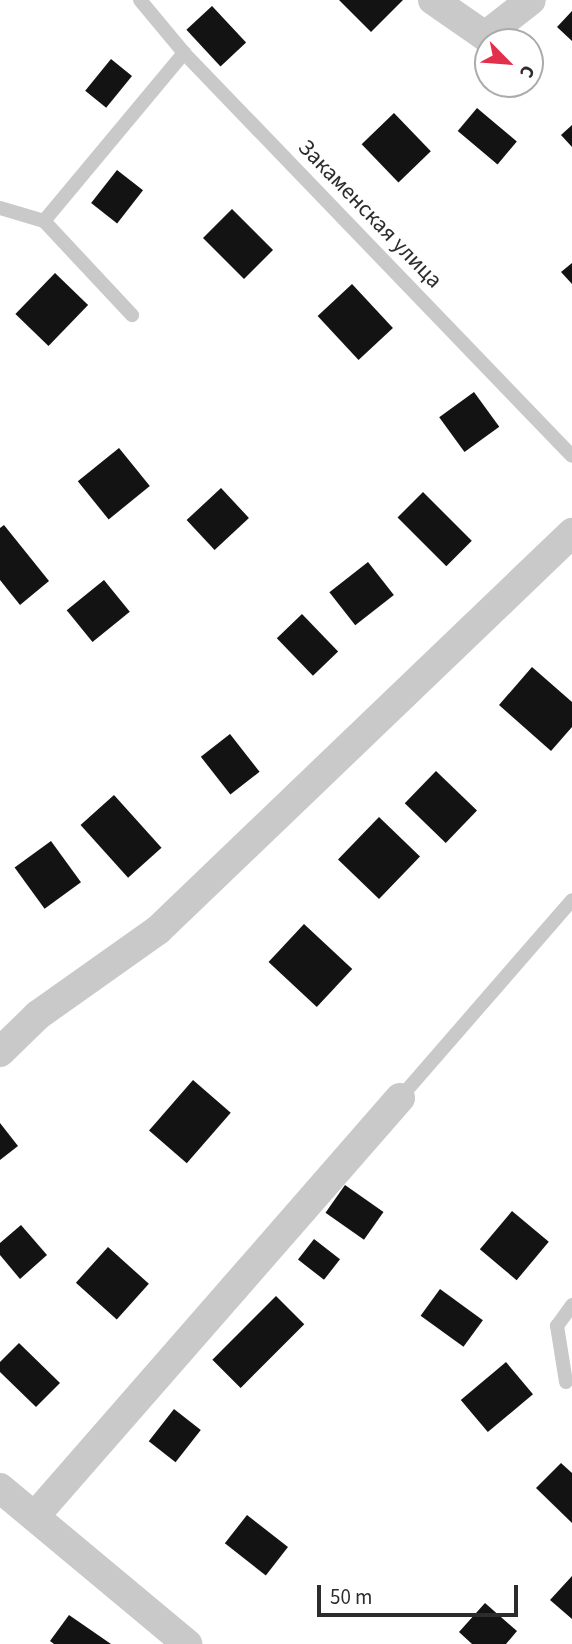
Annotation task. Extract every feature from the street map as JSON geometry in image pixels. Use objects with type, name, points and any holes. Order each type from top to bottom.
[{"type":"street","points":[[433,0],[485,36],[531,0]]},
{"type":"street","points":[[0,1052],[38,1015],[158,930],[572,533]]},
{"type":"street","points":[[35,1516],[400,1098]]},
{"type":"street","points":[[0,1488],[187,1644]]},
{"type":"lane","name":"Закаменская улица","points":[[140,0],[184,53],[572,456]]},
{"type":"lane","points":[[44,221],[184,53]]},
{"type":"lane","points":[[0,208],[44,221],[132,315]]},
{"type":"lane","points":[[400,1098],[572,900]]},
{"type":"lane","points":[[566,1382],[557,1326],[572,1305]]},
{"type":"building","points":[[339,0],[403,0],[371,32]]},
{"type":"building","points":[[212,6],[246,43],[221,66],[186,30]]},
{"type":"building","points":[[572,11],[572,41],[557,27]]},
{"type":"building","points":[[111,59],[132,76],[106,108],[85,91]]},
{"type":"building","points":[[477,108],[517,141],[498,164],[458,131]]},
{"type":"building","points":[[394,113],[431,151],[398,182],[362,144]]},
{"type":"building","points":[[572,125],[572,147],[561,135]]},
{"type":"building","points":[[117,170],[143,190],[117,223],[91,203]]},
{"type":"building","points":[[232,209],[273,250],[244,279],[203,238]]},
{"type":"building","points":[[572,263],[572,284],[561,272]]},
{"type":"building","points":[[55,273],[88,305],[48,346],[15,314]]},
{"type":"building","points":[[352,284],[393,328],[359,360],[318,316]]},
{"type":"building","points":[[474,392],[499,427],[464,452],[439,417]]},
{"type":"building","points":[[119,448],[150,486],[109,519],[78,481]]},
{"type":"building","points":[[221,488],[249,518],[215,550],[187,520]]},
{"type":"building","points":[[423,492],[472,541],[446,566],[398,517]]},
{"type":"building","points":[[4,525],[49,581],[20,605],[0,580],[0,528]]},
{"type":"building","points":[[368,562],[394,595],[355,625],[329,592]]},
{"type":"building","points":[[104,580],[130,612],[92,642],[67,610]]},
{"type":"building","points":[[302,614],[338,651],[313,676],[277,638]]},
{"type":"building","points":[[532,667],[572,702],[572,727],[551,751],[499,705]]},
{"type":"building","points":[[230,734],[260,772],[230,795],[201,757]]},
{"type":"building","points":[[436,771],[477,811],[446,843],[405,803]]},
{"type":"building","points":[[114,795],[162,848],[128,878],[81,825]]},
{"type":"building","points":[[379,817],[420,857],[379,899],[338,859]]},
{"type":"building","points":[[51,841],[81,882],[45,909],[15,867]]},
{"type":"building","points":[[304,924],[352,969],[317,1007],[269,962]]},
{"type":"building","points":[[193,1080],[231,1113],[187,1163],[149,1131]]},
{"type":"building","points":[[0,1123],[18,1146],[0,1160]]},
{"type":"building","points":[[345,1185],[384,1212],[364,1240],[325,1213]]},
{"type":"building","points":[[512,1211],[549,1242],[517,1280],[480,1249]]},
{"type":"building","points":[[21,1225],[47,1255],[20,1279],[0,1255],[0,1243]]},
{"type":"building","points":[[314,1239],[340,1259],[324,1280],[298,1259]]},
{"type":"building","points":[[108,1247],[149,1284],[117,1319],[76,1283]]},
{"type":"building","points":[[440,1289],[483,1320],[463,1347],[421,1316]]},
{"type":"building","points":[[276,1296],[304,1324],[241,1388],[212,1360]]},
{"type":"building","points":[[19,1343],[60,1383],[36,1407],[0,1372],[0,1362]]},
{"type":"building","points":[[506,1362],[533,1394],[488,1432],[461,1400]]},
{"type":"building","points":[[174,1409],[201,1430],[176,1462],[149,1441]]},
{"type":"building","points":[[561,1463],[572,1473],[572,1523],[536,1488]]},
{"type":"building","points":[[247,1515],[288,1547],[266,1575],[225,1543]]},
{"type":"building","points":[[572,1576],[572,1619],[550,1600]]},
{"type":"building","points":[[485,1603],[517,1631],[506,1644],[472,1644],[459,1632]]},
{"type":"building","points":[[69,1615],[111,1644],[54,1644],[50,1641]]}]
